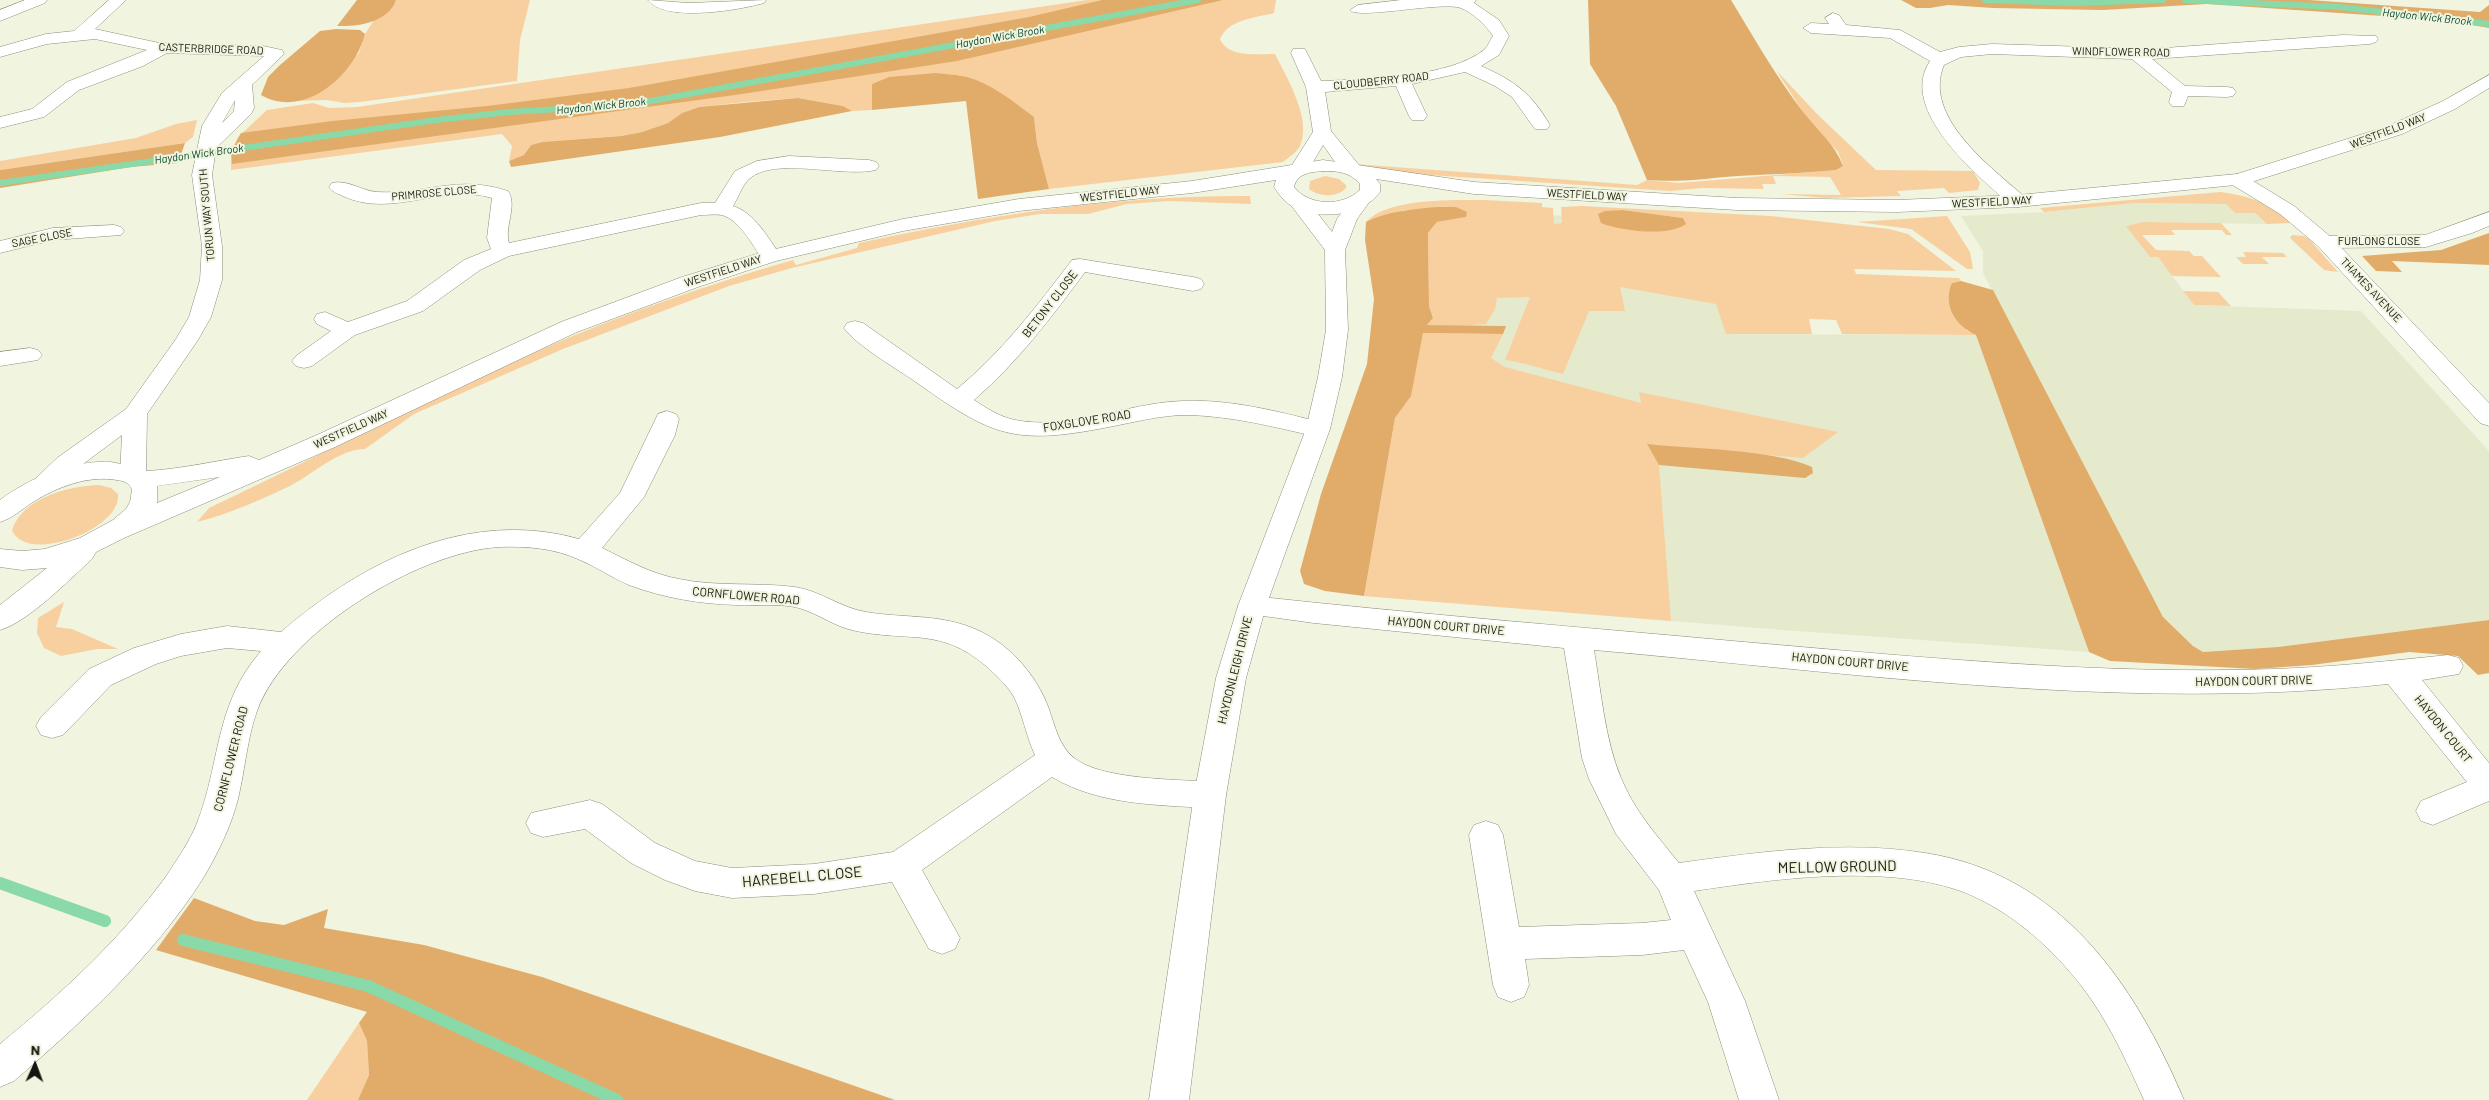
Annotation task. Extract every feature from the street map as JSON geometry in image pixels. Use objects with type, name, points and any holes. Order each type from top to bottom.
[{"type":"street","points":[[0,16],[39,0]]},
{"type":"street","points":[[80,34],[113,0]]},
{"type":"street","points":[[656,0],[664,5],[710,7],[742,5],[758,0]]},
{"type":"street","name":"CLOUDBERRY ROAD","points":[[1315,87],[1402,81],[1466,66],[1496,48],[1501,36],[1493,22],[1466,1],[1407,4],[1358,10]]},
{"type":"street","points":[[1811,28],[1837,24],[1894,34],[1939,59],[1934,66],[1931,86],[1936,106],[1944,125],[1967,154],[2018,201]]},
{"type":"street","name":"CASTERBRIDGE ROAD","points":[[0,52],[46,39],[80,34],[104,35],[163,49],[263,51],[275,53]]},
{"type":"street","name":"WINDFLOWER ROAD","points":[[1939,59],[1959,52],[1980,50],[2136,54],[2370,39]]},
{"type":"street","points":[[2333,40],[2351,51]]},
{"type":"street","points":[[1282,46],[1308,51],[1322,132],[1354,170],[1365,176],[1370,184],[1370,192],[1361,200]]},
{"type":"street","points":[[0,123],[38,113],[73,86],[137,62],[163,49]]},
{"type":"street","name":"TORUN WAY SOUTH","points":[[21,496],[135,414],[187,340],[200,318],[211,280],[212,246],[203,183],[206,151],[242,114],[245,108],[243,84],[275,57],[275,53]]},
{"type":"street","points":[[2136,54],[2180,96],[2227,92]]},
{"type":"street","points":[[1466,66],[1516,90],[1543,124]]},
{"type":"street","name":"WESTFIELD WAY","points":[[0,558],[17,561],[45,559],[88,545],[115,531],[369,422],[569,327],[690,282],[770,256],[857,234],[960,214],[1047,201],[1192,187],[1325,165],[1474,188],[1812,207],[2018,201],[2238,180],[2300,162],[2395,130],[2449,105],[2489,80]]},
{"type":"street","points":[[1402,81],[1418,116]]},
{"type":"street","points":[[1322,132],[1297,171],[1284,182],[1284,187],[1335,250]]},
{"type":"street","points":[[721,209],[742,175],[764,165],[789,162],[834,166],[870,166]]},
{"type":"street","name":"THAMES AVENUE","points":[[2238,180],[2287,210],[2325,242],[2489,418]]},
{"type":"street","name":"PRIMROSE CLOSE","points":[[339,187],[353,194],[408,197],[472,188],[494,190],[501,195],[503,202],[497,237],[499,246],[503,251]]},
{"type":"street","name":"WESTFIELD WAY","points":[[1192,187],[1295,199],[1324,207],[1344,206],[1361,200],[1390,196],[1474,188]]},
{"type":"street","name":"HAYDONLEIGH DRIVE","points":[[1169,1100],[1210,795],[1231,678],[1252,606],[1318,428],[1330,377],[1337,330],[1335,250],[1346,220],[1361,200]]},
{"type":"street","points":[[304,361],[347,330],[415,306],[472,265],[503,251],[701,209],[721,209],[737,215],[748,224],[770,256]]},
{"type":"street","name":"FURLONG CLOSE","points":[[2325,242],[2426,241],[2465,229],[2489,218]]},
{"type":"street","name":"SAGE CLOSE","points":[[0,247],[53,234],[114,231]]},
{"type":"street","name":"BETONY CLOSE","points":[[958,401],[984,381],[1011,353],[1080,264],[1193,284]]},
{"type":"street","points":[[325,319],[347,330]]},
{"type":"street","name":"FOXGLOVE ROAD","points":[[855,328],[892,357],[958,401],[992,421],[1012,428],[1058,427],[1146,412],[1185,408],[1247,415],[1318,428]]},
{"type":"street","points":[[0,359],[30,355]]},
{"type":"street","points":[[135,414],[137,478]]},
{"type":"street","points":[[585,550],[631,497],[662,436],[667,418]]},
{"type":"street","name":"WESTFIELD WAY","points":[[0,513],[21,496],[89,472],[109,471],[137,478],[285,458]]},
{"type":"street","name":"WESTFIELD WAY","points":[[115,531],[134,515],[143,503],[146,492],[137,478]]},
{"type":"street","name":"CORNFLOWER ROAD","points":[[0,1068],[53,1025],[88,990],[180,885],[208,837],[220,807],[234,735],[245,700],[260,673],[286,643],[323,612],[359,588],[427,556],[460,545],[510,537],[558,543],[585,550],[631,574],[663,586],[701,593],[740,597],[798,597],[852,620],[921,626],[961,635],[977,643],[1003,664],[1026,692],[1054,759]]},
{"type":"street","name":"WESTFIELD WAY","points":[[0,620],[48,583],[88,545]]},
{"type":"street","name":"HAYDON COURT DRIVE","points":[[1252,606],[1577,639],[2050,679],[2229,683],[2356,678],[2448,666]]},
{"type":"street","points":[[52,726],[100,677],[145,656],[181,645],[227,638],[286,643]]},
{"type":"street","points":[[1577,639],[1598,758],[1605,779],[1628,824],[1671,880],[1726,1001],[1759,1100]]},
{"type":"street","name":"HAYDON COURT","points":[[2396,673],[2410,687],[2489,786],[2433,811]]},
{"type":"street","points":[[1054,759],[1065,770],[1110,784],[1210,795]]},
{"type":"street","name":"HAREBELL CLOSE","points":[[543,823],[590,814],[615,830],[642,853],[695,876],[732,883],[814,879],[901,866],[1054,759]]},
{"type":"street","points":[[1486,835],[1511,985]]},
{"type":"street","name":"MELLOW GROUND","points":[[1671,880],[1730,871],[1798,865],[1854,864],[1932,869],[1979,883],[2024,910],[2074,952],[2096,976],[2135,1036],[2164,1100]]},
{"type":"street","points":[[901,866],[942,938]]},
{"type":"street","points":[[1504,944],[1642,939],[1694,933]]},
{"type":"shaded area","points":[[357,0],[396,0],[387,13],[372,22],[337,26]]},
{"type":"shaded area","points":[[396,0],[530,0],[520,40],[517,81],[360,102],[297,101],[314,96],[359,53],[365,34],[374,20],[387,13]]},
{"type":"shaded area","points":[[1087,0],[1276,0],[1274,13],[1236,23],[1224,32],[1220,39],[1224,45],[1236,52],[1244,54],[1275,54],[1301,111],[1303,135],[1299,148],[1283,162],[1049,189],[1037,143],[1034,117],[980,83],[967,78],[936,74],[912,75],[872,84],[872,110],[852,111],[843,106],[798,98],[699,107],[682,113],[668,123],[642,132],[620,136],[542,142],[531,145],[525,155],[509,161],[512,146],[502,134],[231,170],[231,152],[238,137],[267,110],[313,103],[329,108],[357,107]]},
{"type":"shaded area","points":[[1102,0],[1223,0],[957,61],[742,94],[232,164],[231,152],[241,133],[332,121],[487,106],[629,88],[1029,17]]},
{"type":"shaded area","points":[[1588,0],[1731,0],[1784,86],[1831,144],[1843,166],[1836,170],[1808,172],[1667,181],[1647,180],[1616,106],[1590,64]]},
{"type":"shaded area","points":[[1901,0],[2309,0],[2480,12],[2489,5],[2489,28],[2442,20],[2207,4],[2103,10],[1993,8],[1948,5],[1916,8]]},
{"type":"shaded area","points":[[336,29],[360,30],[365,34],[351,64],[339,78],[325,89],[310,97],[294,102],[277,101],[261,95],[268,77],[280,65],[320,31]]},
{"type":"shaded area","points":[[1776,70],[1817,114],[1876,170],[1973,171],[1980,183],[1978,190],[1949,193],[1944,188],[1897,191],[1901,196],[1825,198],[1781,194],[1841,195],[1830,177],[1773,176],[1776,184],[1762,184],[1764,189],[1702,188],[1670,191],[1399,173],[1372,170],[1354,164],[1637,185],[1647,180],[1679,183],[1836,170],[1843,165],[1838,152],[1805,115]]},
{"type":"shaded area","points":[[936,73],[967,77],[985,84],[1034,117],[1037,143],[1049,189],[978,199],[966,101],[872,110],[872,84],[889,77]]},
{"type":"shaded area","points":[[798,98],[843,106],[852,111],[720,137],[511,167],[509,161],[524,155],[531,145],[542,142],[621,136],[642,132],[668,123],[682,113],[699,107]]},
{"type":"shaded area","points":[[197,120],[193,137],[185,143],[0,170],[0,161],[136,138],[176,124]]},
{"type":"shaded area","points":[[185,143],[178,163],[131,167],[0,188],[0,170]]},
{"type":"shaded area","points":[[1325,176],[1339,179],[1346,185],[1346,188],[1333,195],[1318,194],[1309,189],[1310,181]]},
{"type":"shaded area","points":[[2220,192],[2259,201],[2277,210],[2290,223],[2267,224],[2255,213],[2235,213],[2226,204],[2135,203],[2044,212],[2040,208]]},
{"type":"shaded area","points":[[1250,196],[1251,204],[1169,201],[1127,204],[1088,214],[1040,214],[995,221],[792,268],[729,286],[563,349],[414,414],[365,449],[346,453],[326,463],[290,486],[256,501],[197,522],[209,508],[498,369],[633,312],[793,260],[796,265],[857,248],[859,243],[956,224],[1053,209],[1151,199]]},
{"type":"shaded area","points":[[1484,200],[1542,203],[1542,207],[1553,208],[1554,224],[1562,223],[1561,207],[1582,206],[1771,216],[1889,229],[1908,234],[1956,271],[1854,269],[1856,274],[1959,278],[1961,281],[1952,283],[1966,330],[1976,335],[1842,334],[1836,320],[1809,319],[1812,334],[1726,334],[1716,304],[1620,287],[1625,311],[1589,311],[1563,374],[1505,360],[1530,297],[1497,298],[1495,309],[1486,324],[1427,325],[1433,318],[1429,306],[1428,233],[1437,222],[1466,217],[1456,207],[1405,210],[1366,222],[1376,214],[1404,204]],"holes":[[[1623,210],[1682,218],[1663,231],[1628,230],[1601,223]]]},
{"type":"shaded area","points":[[2135,203],[2226,204],[2235,213],[2255,213],[2267,224],[2143,222],[2126,226],[2158,257],[2194,305],[2361,311],[2489,451],[2489,620],[2278,647],[2203,652],[2193,646],[2163,617],[1983,273],[1983,251],[1961,216],[2044,212]]},
{"type":"shaded area","points":[[1437,207],[1456,207],[1467,212],[1466,217],[1437,222],[1428,233],[1429,306],[1433,318],[1427,325],[1506,326],[1503,334],[1423,333],[1411,396],[1395,418],[1364,596],[1325,591],[1304,584],[1300,571],[1321,494],[1367,364],[1374,299],[1365,240],[1366,222],[1392,213]]},
{"type":"shaded area","points":[[1623,210],[1683,218],[1686,224],[1678,228],[1657,232],[1632,230],[1601,223],[1598,214],[1605,211]]},
{"type":"shaded area","points":[[1467,212],[1688,220],[1727,334],[1976,335],[2089,652],[1783,630],[1364,596],[1505,326],[1456,326]]},
{"type":"shaded area","points":[[1947,216],[1970,252],[1973,269],[1967,269],[1911,229],[1857,222]]},
{"type":"shaded area","points":[[2143,222],[2221,223],[2232,235],[2226,235],[2222,230],[2171,230],[2175,235],[2142,235],[2156,250],[2189,251],[2194,256],[2202,256],[2221,277],[2172,276],[2158,257],[2150,257],[2126,226]]},
{"type":"shaded area","points":[[2489,233],[2489,265],[2392,261],[2402,272],[2376,271],[2362,256],[2441,250]]},
{"type":"shaded area","points":[[2292,235],[2304,236],[2309,239],[2338,272],[2324,270],[2290,238]]},
{"type":"shaded area","points":[[2243,252],[2283,253],[2287,257],[2262,257],[2269,264],[2243,264],[2236,257],[2246,257]]},
{"type":"shaded area","points":[[1961,281],[1993,290],[2163,617],[2193,646],[2203,652],[2278,647],[2489,620],[2489,673],[2478,675],[2458,656],[2409,652],[2312,665],[2255,669],[2110,661],[2089,652],[1976,335],[1962,326],[1950,307],[1949,291],[1952,283]]},
{"type":"shaded area","points":[[2183,291],[2218,292],[2231,306],[2194,305]]},
{"type":"shaded area","points":[[1423,333],[1503,334],[1491,358],[1505,367],[1641,403],[1639,392],[1838,432],[1803,458],[1648,445],[1659,465],[1671,621],[1364,596],[1395,418],[1410,397]]},
{"type":"shaded area","points":[[1647,444],[1754,453],[1795,461],[1812,467],[1813,473],[1805,478],[1659,465]]},
{"type":"shaded area","points":[[99,485],[111,488],[118,494],[115,507],[105,520],[90,530],[71,539],[35,544],[20,540],[12,530],[18,519],[36,502],[60,491]]},
{"type":"shaded area","points":[[64,602],[56,627],[72,629],[118,649],[97,649],[61,656],[44,648],[37,633],[38,618]]},
{"type":"shaded area","points":[[194,898],[255,921],[284,925],[328,909],[324,928],[424,945],[542,977],[895,1100],[358,1100],[369,1075],[367,1041],[359,1023],[367,1012],[156,950]]},
{"type":"shaded area","points":[[359,1023],[367,1041],[369,1075],[358,1100],[307,1100]]},
{"type":"waterway","name":"Haydon Wick Brook","points":[[0,183],[437,120],[509,112],[629,105],[1198,0]]},
{"type":"waterway","name":"Haydon Wick Brook","points":[[1985,0],[2075,3],[2163,0]]},
{"type":"waterway","name":"Haydon Wick Brook","points":[[2185,0],[2339,7],[2489,24]]},
{"type":"waterway","points":[[0,883],[105,921]]},
{"type":"waterway","points":[[183,940],[368,986],[617,1100]]}]
